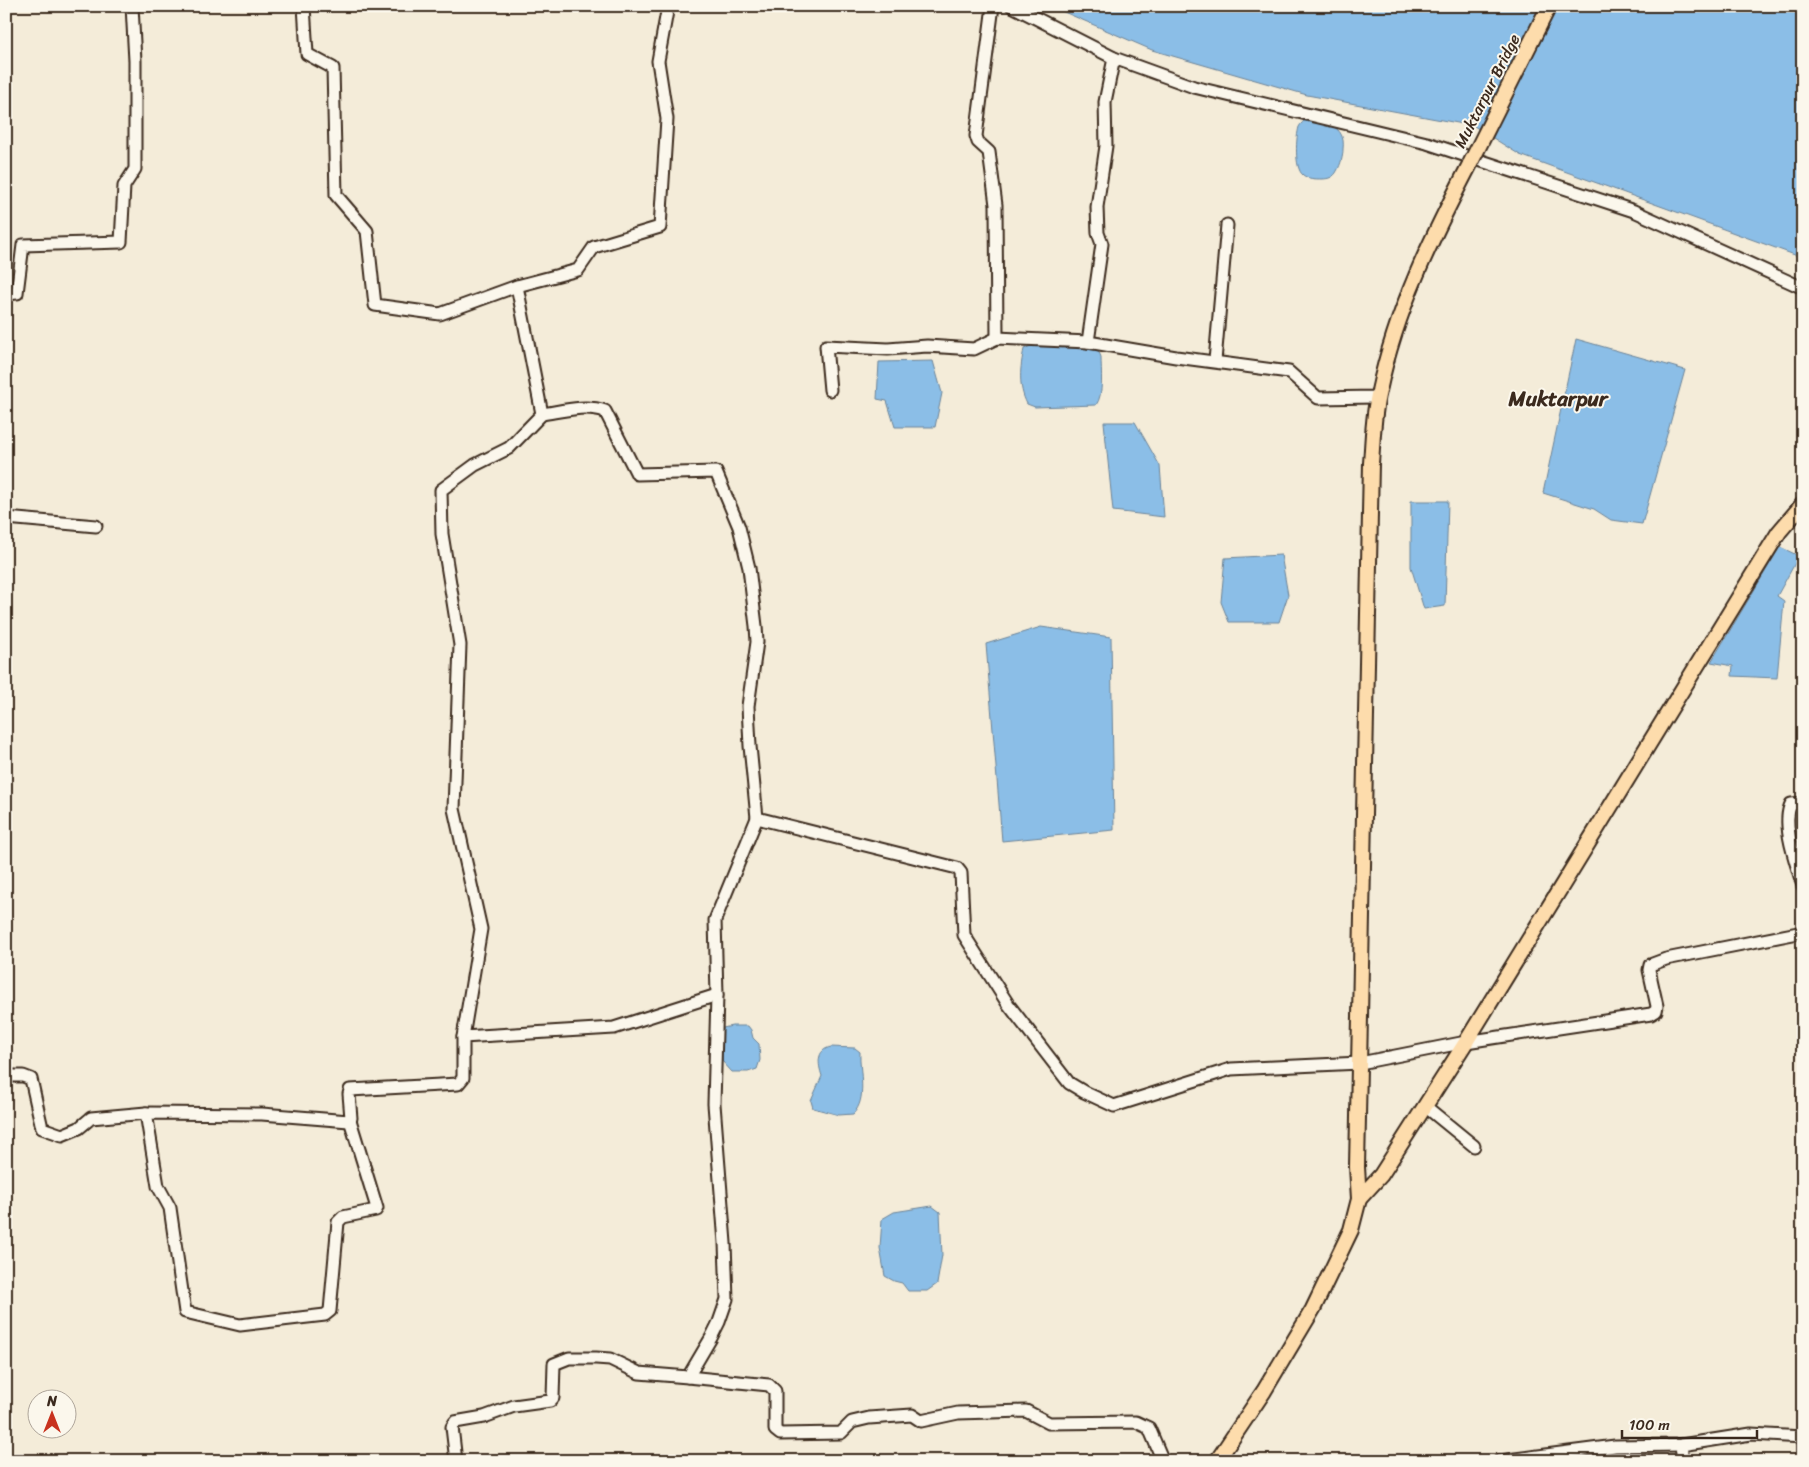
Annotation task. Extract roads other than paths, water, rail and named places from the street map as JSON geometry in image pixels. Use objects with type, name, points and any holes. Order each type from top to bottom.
[{"type":"main road","name":"Muktarpur Bridge","points":[[1359,1199],[1357,1167],[1372,463],[1378,392],[1390,346],[1413,280],[1549,6]]},
{"type":"main road","points":[[1217,1461],[1264,1391],[1313,1309],[1351,1230],[1359,1199],[1381,1175],[1466,1042],[1779,532],[1803,504]]},
{"type":"street","points":[[6,294],[17,293],[22,245],[121,242],[124,186],[136,169],[135,61],[132,6]]},
{"type":"street","points":[[304,6],[307,54],[333,68],[336,194],[367,231],[375,305],[440,314],[518,286],[578,270],[594,247],[660,227],[667,119],[658,61],[668,6]]},
{"type":"street","points":[[993,6],[976,136],[978,142],[989,152],[996,205],[997,338]]},
{"type":"street","points":[[1012,6],[1114,58],[1194,86],[1427,143],[1634,211],[1803,288]]},
{"type":"street","points":[[1088,342],[1102,244],[1098,233],[1097,207],[1106,146],[1105,102],[1114,58]]},
{"type":"street","points":[[1215,361],[1227,226]]},
{"type":"street","points":[[518,286],[542,414]]},
{"type":"street","points":[[830,390],[826,346],[888,349],[927,346],[974,349],[997,338],[1088,342],[1149,353],[1215,361],[1245,368],[1289,372],[1318,398],[1374,397],[1378,392]]},
{"type":"street","points":[[146,1113],[158,1186],[170,1208],[186,1312],[240,1325],[325,1315],[330,1312],[338,1222],[343,1217],[376,1210],[377,1208],[350,1120],[348,1094],[350,1090],[458,1084],[463,1078],[463,1037],[481,929],[454,809],[460,645],[442,534],[441,490],[475,464],[509,448],[542,414],[577,408],[597,408],[605,411],[637,474],[716,472],[739,527],[749,568],[756,626],[757,642],[748,706],[757,818],[715,920],[717,995],[714,1104],[725,1243],[727,1299],[711,1338],[688,1377]]},
{"type":"street","points":[[6,518],[96,526]]},
{"type":"street","points":[[1803,803],[1791,804],[1787,819],[1803,886]]},
{"type":"street","points":[[757,818],[957,868],[962,873],[964,935],[1008,1004],[1069,1083],[1114,1106],[1231,1069],[1360,1064],[1466,1042],[1651,1014],[1656,1012],[1657,1006],[1649,970],[1650,965],[1666,959],[1803,932]]},
{"type":"street","points":[[463,1037],[614,1028],[717,995]]},
{"type":"street","points":[[6,1076],[32,1078],[42,1128],[62,1136],[79,1128],[91,1118],[146,1113],[262,1114],[350,1120]]},
{"type":"street","points":[[1425,1106],[1474,1146]]},
{"type":"street","points":[[456,1461],[452,1427],[455,1422],[484,1417],[514,1406],[550,1401],[553,1398],[554,1364],[569,1358],[610,1359],[639,1373],[769,1385],[775,1391],[775,1430],[784,1435],[841,1433],[852,1422],[869,1418],[912,1415],[921,1421],[958,1413],[1026,1410],[1049,1423],[1136,1422],[1149,1428],[1163,1461]]},
{"type":"street","points":[[1499,1461],[1615,1446],[1681,1445],[1751,1434],[1803,1437]]},
{"type":"street","points":[[1681,1445],[1683,1461]]},
{"type":"water","points":[[1050,6],[1803,6],[1803,258],[1520,155],[1474,126],[1307,95],[1152,50]]},
{"type":"water","points":[[1307,119],[1328,124],[1338,130],[1341,135],[1343,141],[1342,160],[1336,173],[1329,178],[1309,178],[1303,175],[1298,166],[1296,152],[1299,127]]},
{"type":"water","points":[[1576,339],[1685,370],[1642,524],[1611,520],[1594,509],[1543,493]]},
{"type":"water","points":[[1050,344],[1094,348],[1099,352],[1102,382],[1099,401],[1096,405],[1035,407],[1027,404],[1022,390],[1021,377],[1024,349],[1031,346]]},
{"type":"water","points":[[933,361],[942,393],[935,427],[895,427],[887,401],[877,399],[879,362]]},
{"type":"water","points":[[1104,422],[1135,422],[1160,466],[1164,517],[1113,511]]},
{"type":"water","points":[[1411,501],[1448,501],[1445,606],[1424,609],[1411,567]]},
{"type":"water","points":[[1780,547],[1799,556],[1777,596],[1784,601],[1777,678],[1732,676],[1733,666],[1711,662]]},
{"type":"water","points":[[1281,555],[1288,595],[1279,622],[1229,622],[1221,602],[1225,558]]},
{"type":"water","points":[[1041,627],[1111,637],[1114,830],[1002,841],[986,644]]},
{"type":"water","points":[[748,1026],[751,1030],[753,1038],[759,1044],[760,1060],[757,1069],[748,1072],[732,1072],[722,1061],[721,1035],[723,1028]]},
{"type":"water","points":[[831,1047],[855,1048],[860,1052],[862,1093],[858,1108],[853,1114],[839,1115],[813,1108],[811,1101],[822,1076],[819,1058],[823,1051]]},
{"type":"water","points":[[932,1206],[940,1212],[942,1255],[937,1284],[927,1291],[908,1291],[902,1283],[885,1276],[880,1248],[882,1219],[894,1212]]},
{"type":"district","name":"Muktarpur","points":[[1558,399]]}]
